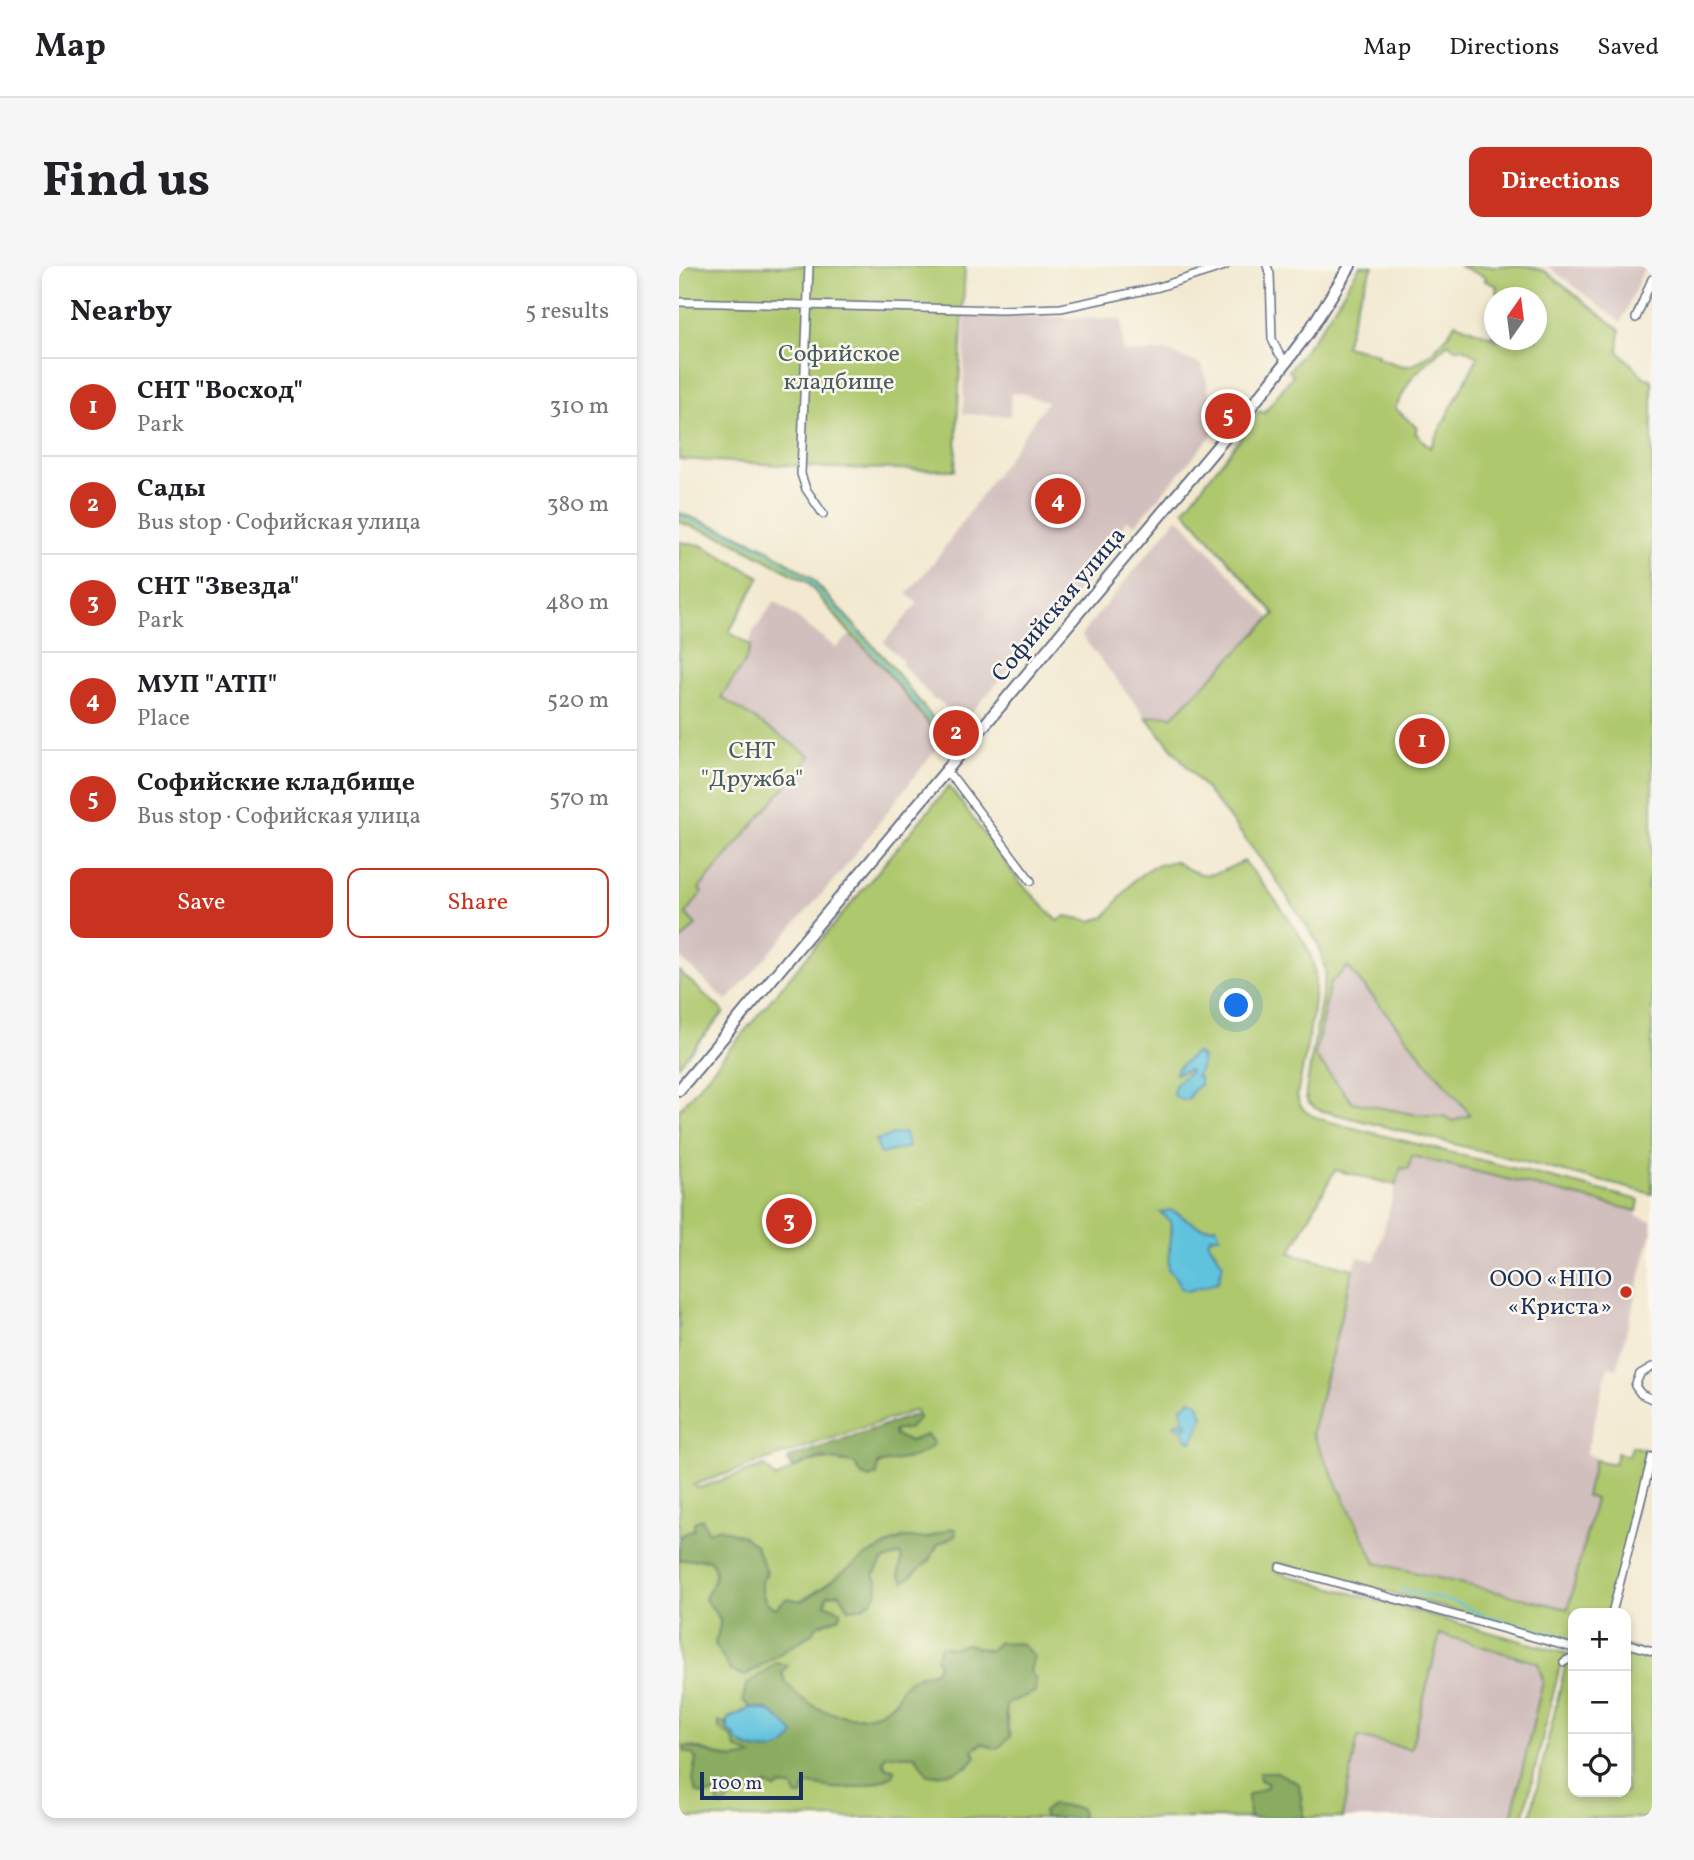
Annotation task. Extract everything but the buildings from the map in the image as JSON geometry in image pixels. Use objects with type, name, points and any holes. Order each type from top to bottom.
[{"type":"main road","name":"Софийская улица","points":[[679,1090],[1241,419],[1308,333],[1350,266]]},
{"type":"street","points":[[809,266],[801,474],[806,489],[823,514]]},
{"type":"street","points":[[679,302],[1002,310],[1061,308],[1159,287],[1225,266]]},
{"type":"street","points":[[1267,266],[1270,274],[1272,339],[1286,362]]},
{"type":"street","points":[[1636,318],[1652,279]]},
{"type":"street","points":[[945,772],[955,780],[1031,881]]},
{"type":"street","points":[[1652,1367],[1640,1374],[1636,1386],[1641,1394],[1652,1399]]},
{"type":"street","points":[[1613,1608],[1652,1457]]},
{"type":"street","points":[[1280,1567],[1568,1647]]},
{"type":"street","points":[[1631,1645],[1652,1651]]},
{"type":"street","points":[[1564,1662],[1568,1660]]},
{"type":"shaded area","points":[[1548,266],[1645,266],[1621,323]]},
{"type":"shaded area","points":[[965,314],[1122,319],[1123,352],[1166,351],[1202,365],[1219,427],[1135,525],[1127,520],[1118,532],[1124,538],[963,722],[937,699],[935,701],[884,642],[918,603],[907,594],[935,561],[1047,402],[1022,393],[1011,393],[1010,416],[963,414]]},
{"type":"shaded area","points":[[1178,517],[1271,619],[1172,717],[1146,717],[1081,635]]},
{"type":"shaded area","points":[[775,601],[836,648],[850,635],[879,663],[942,741],[842,871],[727,1001],[679,957],[679,942],[696,925],[686,914],[702,893],[698,889],[810,757],[721,697],[744,664],[753,632]]},
{"type":"shaded area","points":[[1349,967],[1470,1115],[1453,1121],[1444,1116],[1413,1114],[1352,1102],[1315,1056],[1330,983]]},
{"type":"shaded area","points":[[1412,1155],[1637,1211],[1636,1216],[1652,1221],[1652,1231],[1617,1369],[1608,1367],[1586,1454],[1595,1457],[1586,1496],[1595,1498],[1568,1609],[1375,1563],[1312,1433],[1353,1269],[1358,1257],[1375,1261],[1401,1167]]},
{"type":"shaded area","points":[[1439,1634],[1538,1663],[1543,1681],[1511,1818],[1342,1818],[1358,1737],[1411,1748]]},
{"type":"green space","name":"Софийское кладбище","points":[[679,266],[965,266],[955,470],[833,468],[679,459]]},
{"type":"green space","points":[[1360,266],[1373,266],[1357,302],[1345,346],[1378,354],[1377,357],[1395,364],[1412,365],[1434,350],[1455,323],[1484,334],[1484,350],[1547,350],[1547,287],[1497,287],[1485,281],[1486,277],[1459,266],[1528,266],[1545,271],[1620,330],[1618,351],[1644,377],[1652,380],[1652,868],[1647,888],[1652,892],[1652,1194],[1319,1110],[1307,1101],[1306,1091],[1326,972],[1318,943],[1272,874],[1146,717],[1172,717],[1275,614],[1184,510],[1249,427],[1247,425],[1259,411],[1264,413],[1293,375],[1289,371],[1321,328]],"holes":[[[1448,343],[1455,349],[1463,348],[1478,357],[1430,448],[1415,432],[1417,428],[1395,408],[1412,377]],[[1348,967],[1470,1114],[1453,1121],[1444,1116],[1413,1114],[1352,1102],[1315,1056],[1330,983]]]},
{"type":"green space","points":[[679,513],[766,548],[810,577],[889,663],[949,739],[944,743],[882,666],[807,582],[726,538],[679,522]]},
{"type":"green space","name":"СНТ \"Дружба\"","points":[[679,542],[701,545],[760,577],[729,632],[751,646],[744,664],[721,697],[811,756],[699,889],[702,892],[686,914],[696,925],[679,942]]},
{"type":"green space","points":[[949,786],[1019,881],[1058,921],[1066,916],[1092,921],[1105,917],[1134,880],[1152,867],[1174,861],[1194,872],[1209,874],[1244,861],[1293,925],[1313,963],[1313,1009],[1297,1095],[1299,1103],[1308,1113],[1345,1126],[1639,1200],[1637,1211],[1412,1156],[1408,1169],[1401,1168],[1396,1185],[1335,1170],[1290,1253],[1353,1269],[1312,1433],[1376,1563],[1568,1609],[1568,1643],[1283,1564],[1275,1565],[1274,1570],[1568,1654],[1561,1662],[1523,1818],[1511,1818],[1543,1681],[1538,1663],[1440,1634],[1411,1749],[1358,1737],[1342,1818],[1304,1818],[1298,1784],[1260,1780],[1268,1783],[1267,1788],[1249,1815],[1252,1818],[1080,1818],[1082,1814],[1043,1812],[1045,1818],[679,1818],[679,1560],[708,1559],[712,1564],[715,1573],[713,1583],[705,1599],[718,1615],[720,1623],[715,1644],[744,1676],[811,1634],[818,1625],[840,1617],[841,1611],[825,1604],[827,1595],[840,1593],[849,1609],[882,1561],[899,1554],[902,1557],[899,1575],[904,1581],[929,1561],[938,1544],[955,1536],[952,1528],[930,1537],[900,1539],[886,1545],[799,1601],[785,1607],[773,1608],[765,1600],[761,1580],[708,1532],[694,1529],[679,1537],[679,1110]],"holes":[[[1178,1213],[1195,1225],[1216,1226],[1208,1242],[1218,1255],[1210,1285],[1195,1289],[1178,1280],[1168,1269],[1171,1220]],[[916,1410],[919,1418],[893,1431],[895,1437],[910,1441],[927,1435],[926,1449],[906,1459],[883,1463],[862,1475],[855,1463],[822,1460],[805,1463],[776,1479],[765,1466],[699,1488],[693,1485]],[[967,1644],[989,1651],[1035,1692],[1006,1703],[1008,1729],[973,1750],[976,1757],[968,1767],[922,1763],[915,1756],[886,1755],[883,1762],[887,1768],[833,1788],[810,1784],[792,1787],[767,1785],[731,1797],[718,1793],[703,1795],[694,1766],[696,1760],[690,1746],[733,1759],[753,1756],[736,1748],[732,1737],[719,1722],[726,1723],[728,1718],[751,1708],[743,1700],[787,1665],[782,1673],[788,1685],[808,1703],[834,1714],[862,1716],[886,1709],[909,1680],[935,1671],[952,1648]]]},
{"type":"green space","points":[[679,971],[724,1012],[679,1065]]},
{"type":"green space","points":[[917,1414],[919,1418],[910,1428],[894,1431],[895,1436],[910,1441],[927,1435],[934,1443],[916,1456],[878,1464],[877,1475],[869,1478],[862,1475],[854,1463],[820,1458],[792,1468],[788,1462],[789,1458]]},
{"type":"green space","points":[[1632,1446],[1650,1451],[1610,1608],[1568,1608],[1595,1499],[1586,1496],[1595,1460],[1614,1464],[1617,1453],[1629,1456]]},
{"type":"green space","points":[[702,1519],[709,1532],[719,1528],[742,1536],[755,1545],[767,1573],[761,1581],[764,1598],[776,1608],[787,1598],[802,1601],[811,1596],[867,1555],[902,1538],[928,1538],[952,1528],[956,1530],[955,1536],[938,1544],[929,1561],[904,1582],[899,1575],[902,1557],[900,1554],[882,1561],[874,1575],[878,1588],[869,1603],[849,1609],[840,1593],[827,1595],[825,1604],[841,1611],[840,1617],[818,1625],[811,1634],[744,1676],[730,1670],[715,1644],[720,1623],[718,1615],[705,1599],[715,1573],[712,1564],[708,1559],[679,1560],[679,1537],[694,1529],[694,1522]]},
{"type":"green space","points":[[999,1642],[1023,1644],[1034,1657],[1030,1671],[1036,1680],[1035,1692],[1006,1704],[1010,1737],[995,1749],[981,1743],[973,1750],[976,1757],[960,1770],[928,1775],[915,1756],[886,1755],[883,1762],[887,1768],[894,1769],[893,1775],[864,1786],[841,1788],[808,1785],[805,1786],[802,1796],[797,1796],[792,1787],[780,1786],[776,1789],[767,1785],[757,1793],[747,1790],[731,1797],[724,1807],[718,1805],[717,1793],[703,1795],[696,1792],[693,1781],[696,1759],[684,1751],[684,1746],[733,1759],[752,1756],[736,1748],[732,1737],[719,1729],[719,1722],[726,1723],[737,1741],[752,1748],[776,1749],[790,1741],[794,1733],[767,1709],[751,1708],[743,1700],[746,1685],[776,1663],[788,1665],[782,1673],[788,1685],[809,1703],[836,1714],[864,1716],[880,1712],[896,1701],[901,1689],[910,1680],[935,1671],[939,1664],[936,1659],[941,1646],[952,1648],[967,1644],[989,1651]]},
{"type":"green space","points":[[1631,1647],[1652,1653],[1652,1818],[1530,1818],[1568,1664],[1568,1797],[1631,1797]]},
{"type":"green space","points":[[1259,1772],[1277,1772],[1299,1784],[1304,1818],[1252,1818],[1249,1815],[1248,1795],[1267,1787],[1267,1783],[1260,1780]]},
{"type":"green space","points":[[1051,1805],[1080,1808],[1082,1814],[1080,1818],[1045,1818],[1043,1812]]},
{"type":"water","points":[[1195,1053],[1202,1059],[1200,1071],[1196,1076],[1200,1078],[1200,1085],[1188,1099],[1182,1100],[1173,1095],[1173,1091],[1179,1081],[1190,1072],[1189,1070],[1175,1074]]},
{"type":"water","points":[[905,1133],[908,1147],[880,1154],[876,1140]]},
{"type":"water","points":[[1171,1210],[1198,1226],[1216,1226],[1220,1236],[1210,1237],[1208,1242],[1223,1264],[1218,1282],[1188,1291],[1180,1288],[1178,1280],[1168,1269],[1171,1221],[1160,1212]]},
{"type":"water","points":[[1191,1399],[1199,1404],[1203,1418],[1192,1442],[1186,1438],[1183,1430],[1174,1425],[1178,1421],[1186,1427],[1188,1424],[1183,1421],[1182,1407]]},
{"type":"water","points":[[751,1708],[765,1710],[779,1719],[794,1733],[790,1741],[776,1749],[760,1750],[737,1741],[735,1735],[728,1730],[728,1719]]},
{"type":"waterway","points":[[679,516],[727,533],[765,551],[808,579],[886,665],[947,741]]},
{"type":"waterway","points":[[1401,1589],[1458,1603],[1481,1614],[1568,1638]]},
{"type":"place","name":"Софийские кладбище","points":[[1228,416]]},
{"type":"place","name":"МУП \"АТП\"","points":[[1058,501]]},
{"type":"place","name":"Сады","points":[[956,733]]},
{"type":"place","name":"СНТ \"Восход\"","points":[[1422,741]]},
{"type":"place","name":"СНТ \"Звезда\"","points":[[789,1221]]},
{"type":"place","name":"ООО «НПО «Криста»","points":[[1626,1292]]}]
